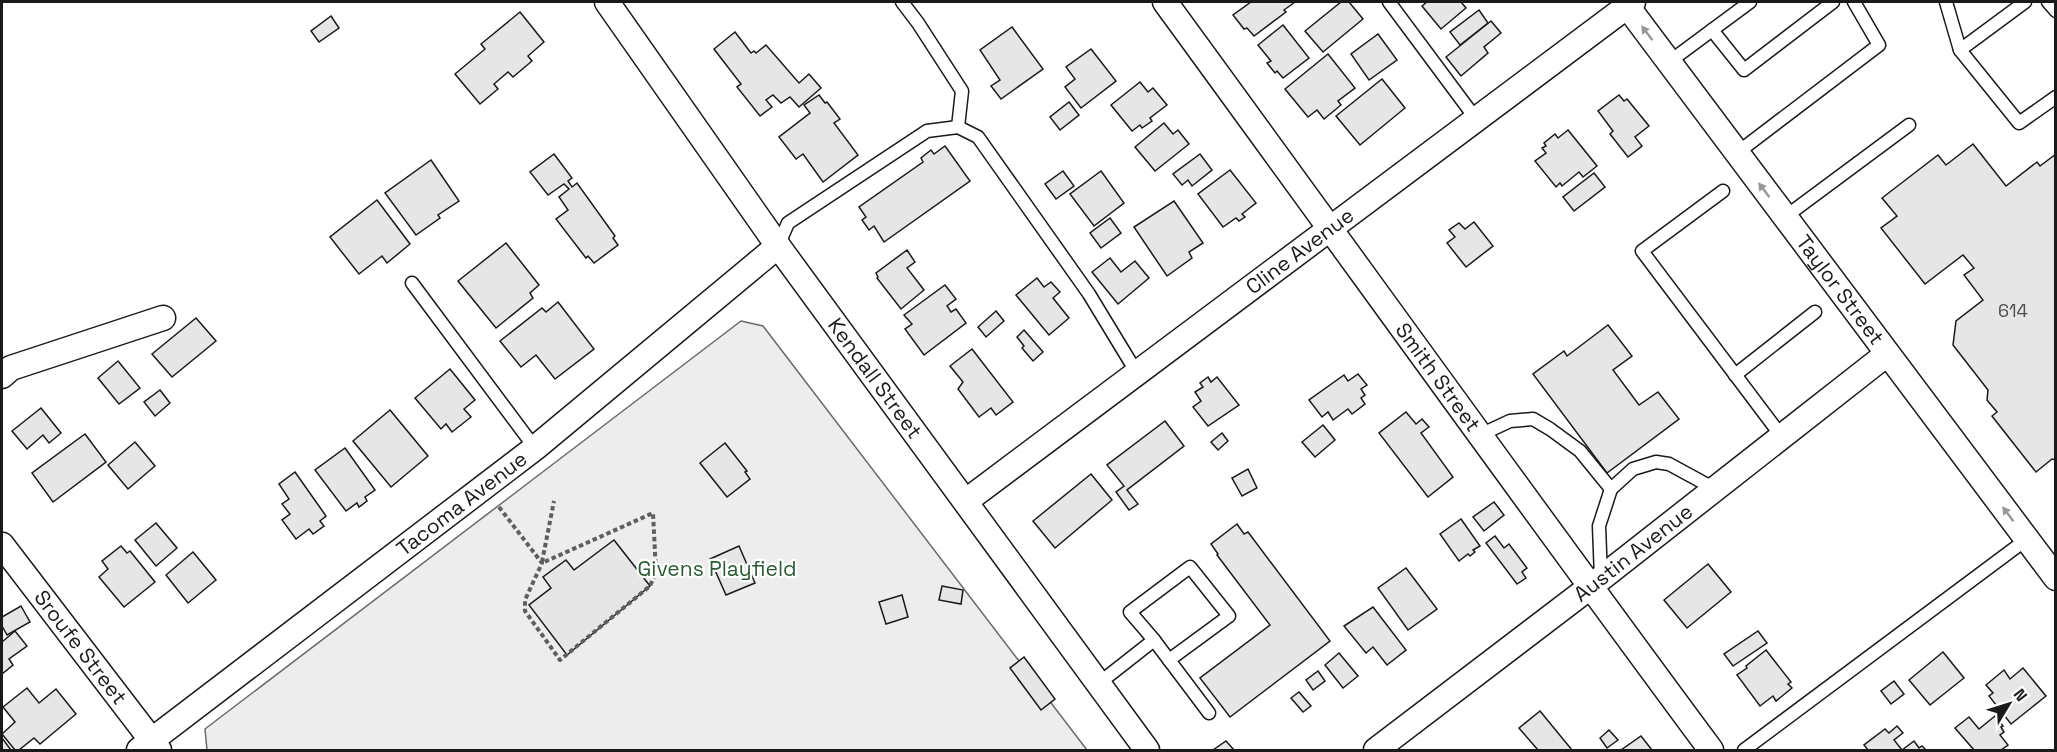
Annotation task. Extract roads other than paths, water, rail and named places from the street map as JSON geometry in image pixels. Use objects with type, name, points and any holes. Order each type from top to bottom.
[{"type":"street","name":"Kendall Street","points":[[607,2],[778,246],[1147,750]]},
{"type":"street","name":"Smith Street","points":[[1164,2],[1480,435],[1595,583],[1711,750]]},
{"type":"street","name":"Cline Avenue","points":[[966,501],[1628,3]]},
{"type":"street","name":"Taylor Street","points":[[1628,3],[1669,62],[2055,578]]},
{"type":"street","name":"Tacoma Avenue","points":[[150,747],[535,448],[778,246]]},
{"type":"street","points":[[2,376],[11,368],[163,318]]},
{"type":"street","name":"Austin Avenue","points":[[1376,750],[1595,583],[1887,354]]},
{"type":"street","name":"Sroufe Street","points":[[2,545],[150,747]]},
{"type":"lane","points":[[902,2],[962,91],[958,127]]},
{"type":"lane","points":[[1389,2],[1476,119]]},
{"type":"lane","points":[[1669,62],[1750,2]]},
{"type":"lane","points":[[1712,30],[1744,70],[1833,2]]},
{"type":"lane","points":[[1737,153],[1879,45],[1854,2]]},
{"type":"lane","points":[[1946,2],[1960,50],[2019,123],[2055,97]]},
{"type":"lane","points":[[1960,50],[2025,2]]},
{"type":"lane","points":[[2048,2],[2055,11]]},
{"type":"lane","points":[[1785,217],[1909,125]]},
{"type":"lane","points":[[778,246],[788,223],[818,203],[927,131],[958,127],[978,137],[1089,294],[1137,373]]},
{"type":"lane","points":[[1723,190],[1642,251],[1782,437]]},
{"type":"lane","points":[[412,283],[535,448]]},
{"type":"lane","points":[[1735,375],[1815,312]]},
{"type":"lane","points":[[1480,435],[1510,422],[1533,419],[1580,451],[1611,489]]},
{"type":"lane","points":[[1595,583],[1599,526],[1611,489],[1633,469],[1656,462],[1669,464],[1715,489]]},
{"type":"lane","points":[[1744,750],[2026,539]]},
{"type":"lane","points":[[1169,660],[1229,616],[1190,567],[1130,612],[1209,713]]},
{"type":"lane","points":[[1098,684],[1154,640]]},
{"type":"park label","name":"Givens Playfield","points":[[717,569]]}]
